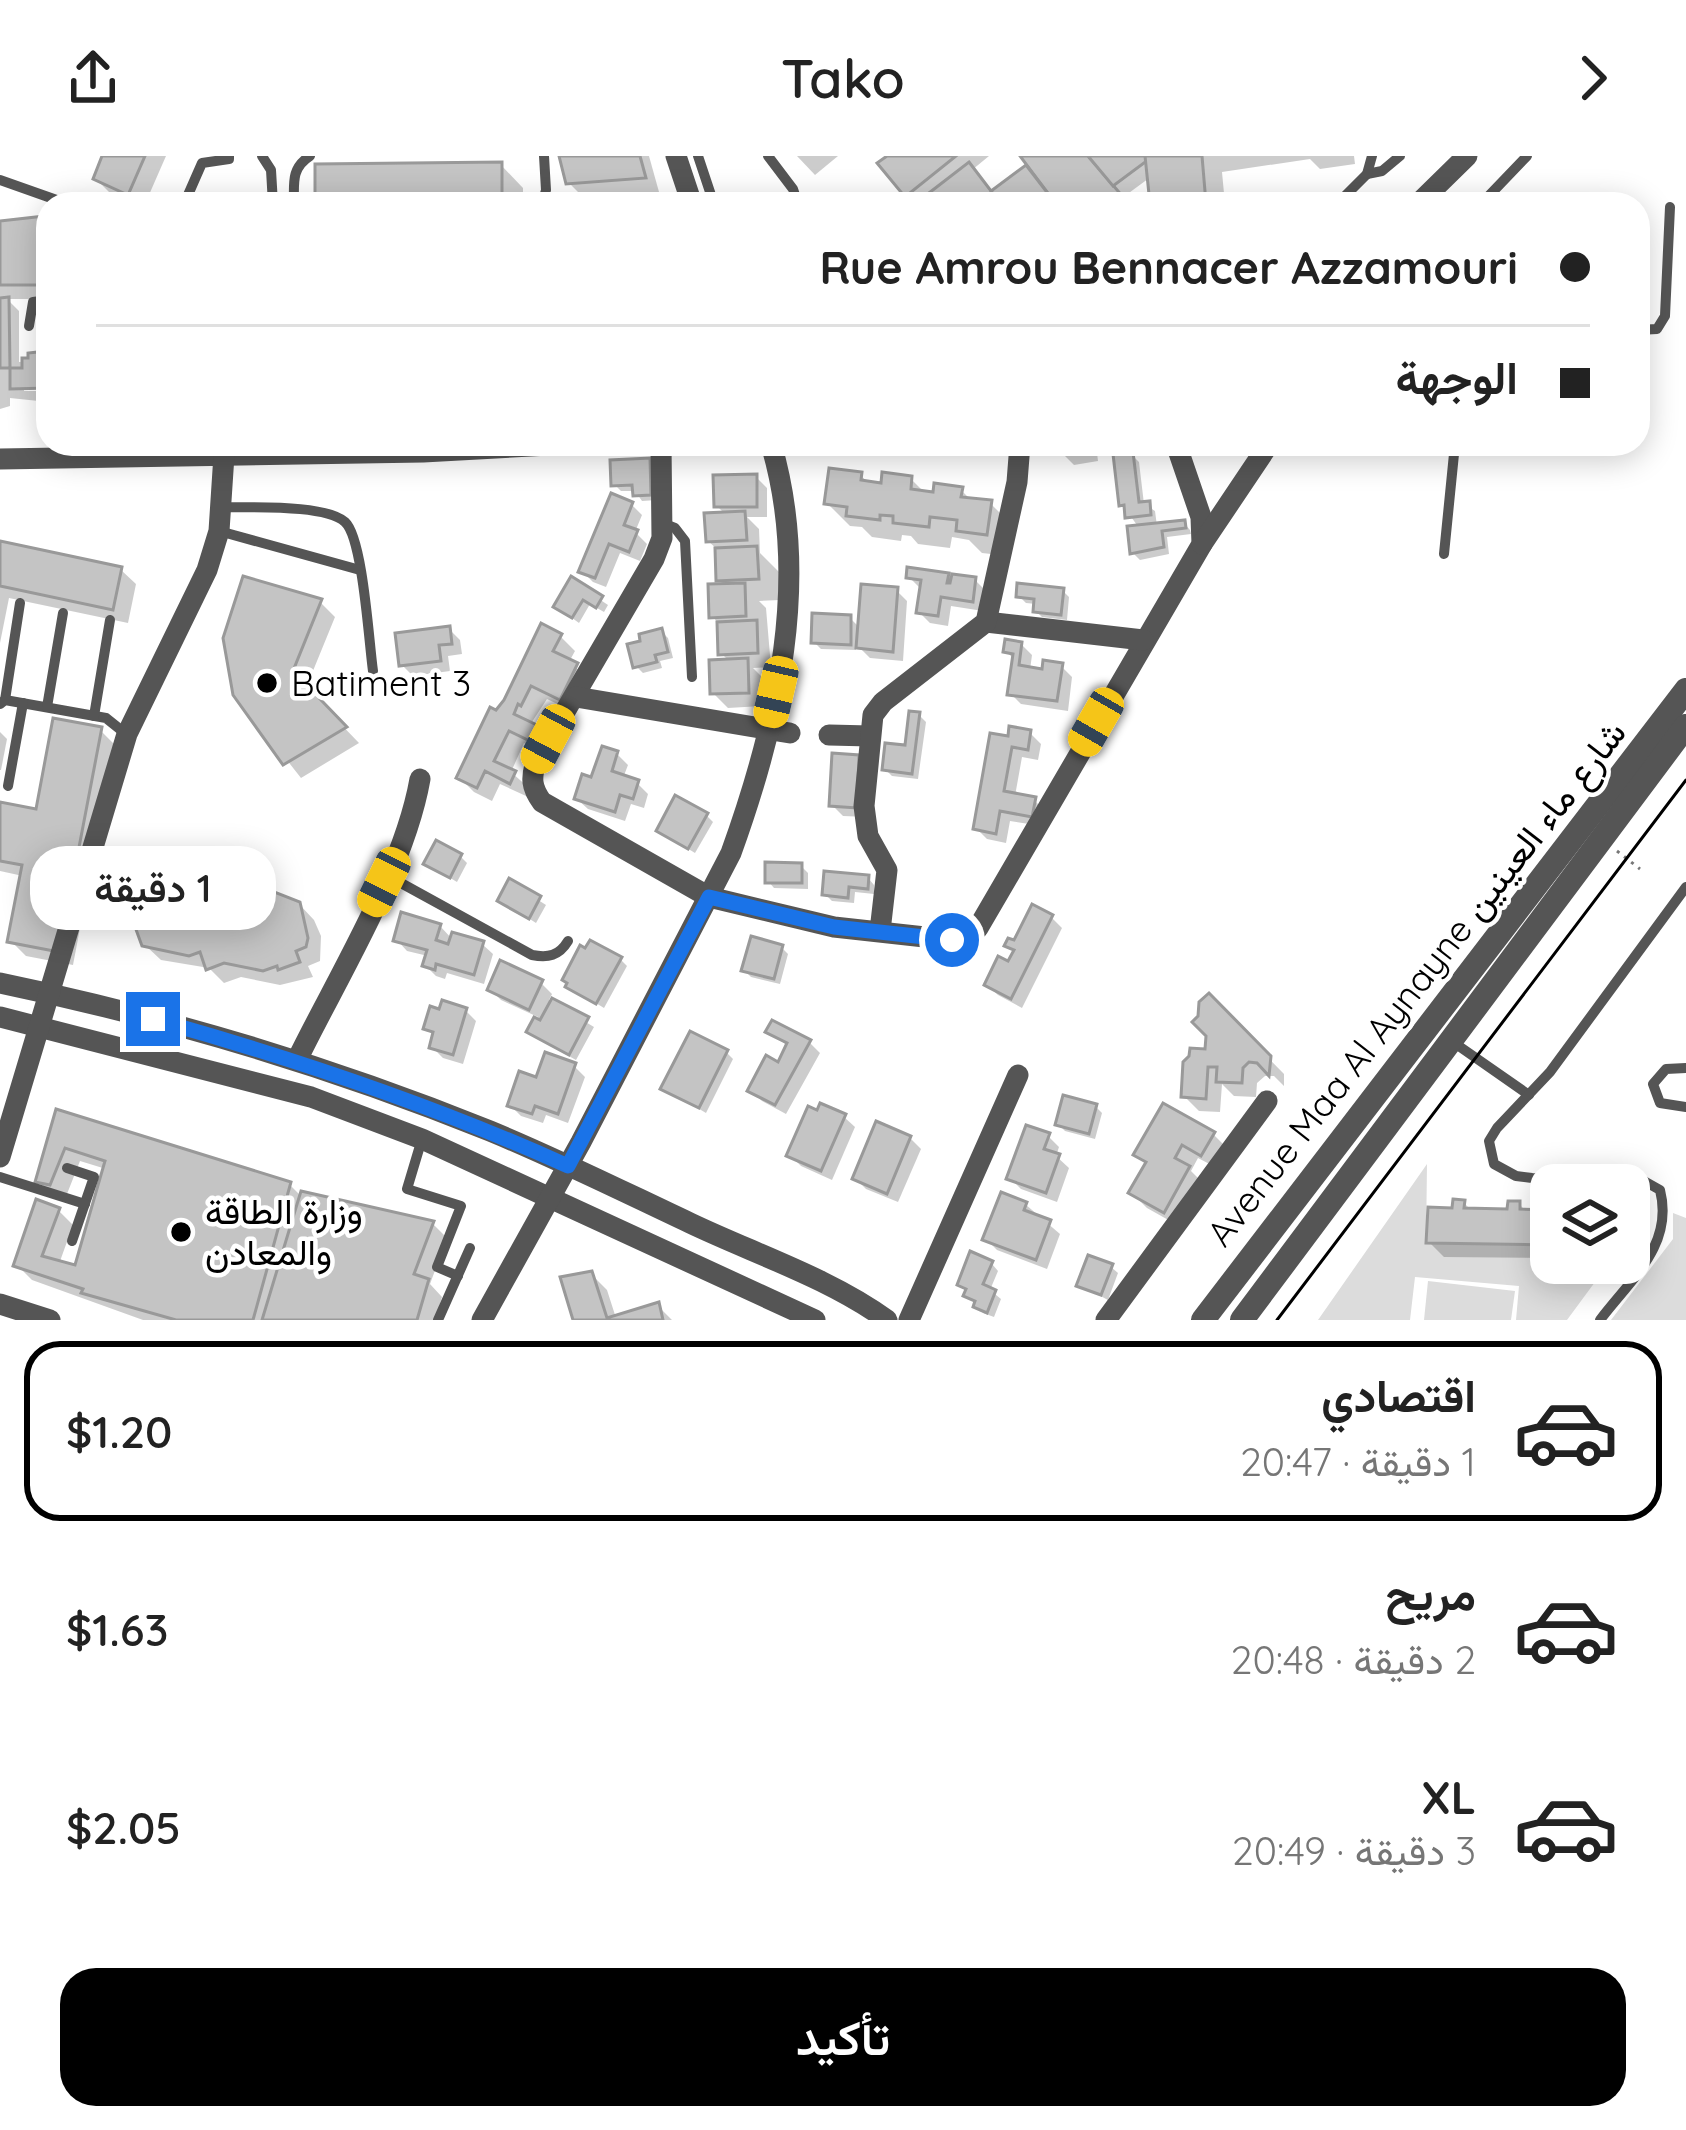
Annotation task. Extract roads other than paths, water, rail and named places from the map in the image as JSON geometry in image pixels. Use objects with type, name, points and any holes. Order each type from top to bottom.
[{"type":"street","points":[[676,156],[688,192]]},
{"type":"street","points":[[1431,192],[1467,156]]},
{"type":"street","points":[[0,459],[51,456]]},
{"type":"street","points":[[0,1157],[127,734],[208,570],[223,507],[224,456]]},
{"type":"street","points":[[661,456],[662,524],[654,560],[536,761],[533,790],[542,802],[709,897],[834,927],[961,940],[978,928],[1143,640],[1261,456]]},
{"type":"street","points":[[482,1320],[709,897],[779,731],[791,581],[787,513],[775,456]]},
{"type":"street","points":[[880,931],[887,870],[865,822],[873,715],[883,702],[986,622],[1019,456]]},
{"type":"street","points":[[1180,456],[1201,517],[1202,544]]},
{"type":"street","points":[[986,622],[1143,640]]},
{"type":"street","name":"Avenue Maa Al Aynayne شارع ماء العينين","points":[[1203,1320],[1686,690]]},
{"type":"street","points":[[575,697],[779,731]]},
{"type":"street","name":"Avenue Maa Al Aynayne شارع ماء العينين","points":[[1242,1320],[1686,726]]},
{"type":"street","points":[[829,736],[870,736]]},
{"type":"street","points":[[297,1060],[387,876],[411,817],[420,779]]},
{"type":"street","points":[[0,983],[297,1060],[419,1103],[823,1284],[887,1320]]},
{"type":"street","points":[[0,1017],[311,1097],[422,1139],[815,1320]]},
{"type":"street","points":[[909,1320],[1018,1076]]},
{"type":"street","points":[[1106,1320],[1267,1101]]},
{"type":"street","points":[[0,1304],[50,1320]]},
{"type":"lane","points":[[189,192],[202,164],[229,156]]},
{"type":"lane","points":[[262,156],[272,170],[273,192]]},
{"type":"lane","points":[[294,192],[298,163],[310,156]]},
{"type":"lane","points":[[544,156],[545,192]]},
{"type":"lane","points":[[698,156],[710,192]]},
{"type":"lane","points":[[768,156],[794,192]]},
{"type":"lane","points":[[1349,192],[1367,174],[1372,156]]},
{"type":"lane","points":[[1367,174],[1382,171],[1400,156]]},
{"type":"lane","points":[[1492,192],[1527,156]]},
{"type":"lane","points":[[0,180],[36,193]]},
{"type":"lane","points":[[1650,329],[1657,328],[1665,316],[1670,207]]},
{"type":"lane","points":[[29,326],[36,302]]},
{"type":"lane","points":[[1444,554],[1454,456]]},
{"type":"lane","points":[[223,507],[312,512],[343,520],[350,528],[360,570],[373,671]]},
{"type":"lane","points":[[662,524],[675,528],[685,542],[692,677]]},
{"type":"lane","points":[[219,531],[360,570]]},
{"type":"lane","points":[[20,603],[3,702],[106,718],[127,734]]},
{"type":"lane","points":[[46,707],[63,614]]},
{"type":"lane","points":[[94,716],[110,620]]},
{"type":"lane","points":[[8,786],[23,703]]},
{"type":"lane","points":[[387,876],[532,955],[546,958],[562,951],[568,941]]},
{"type":"lane","points":[[1600,1320],[1659,1243],[1663,1225],[1660,1190],[1644,1181],[1532,1178],[1504,1171],[1489,1154],[1489,1142],[1550,1072],[1686,887]]},
{"type":"lane","points":[[1449,1039],[1529,1095]]},
{"type":"lane","points":[[1686,1068],[1666,1069],[1653,1084],[1660,1102],[1686,1107]]},
{"type":"lane","points":[[422,1139],[407,1189],[461,1206],[437,1267],[458,1276]]},
{"type":"lane","points":[[67,1168],[94,1177],[72,1241]]},
{"type":"lane","points":[[0,1177],[85,1204]]},
{"type":"lane","points":[[438,1320],[470,1248]]},
{"type":"tram line","points":[[1277,1320],[1686,780]]},
{"type":"place","name":"Batiment 3","points":[[267,683]]},
{"type":"place","name":"وزارة الطاقة والمعادن","points":[[181,1232]]}]
